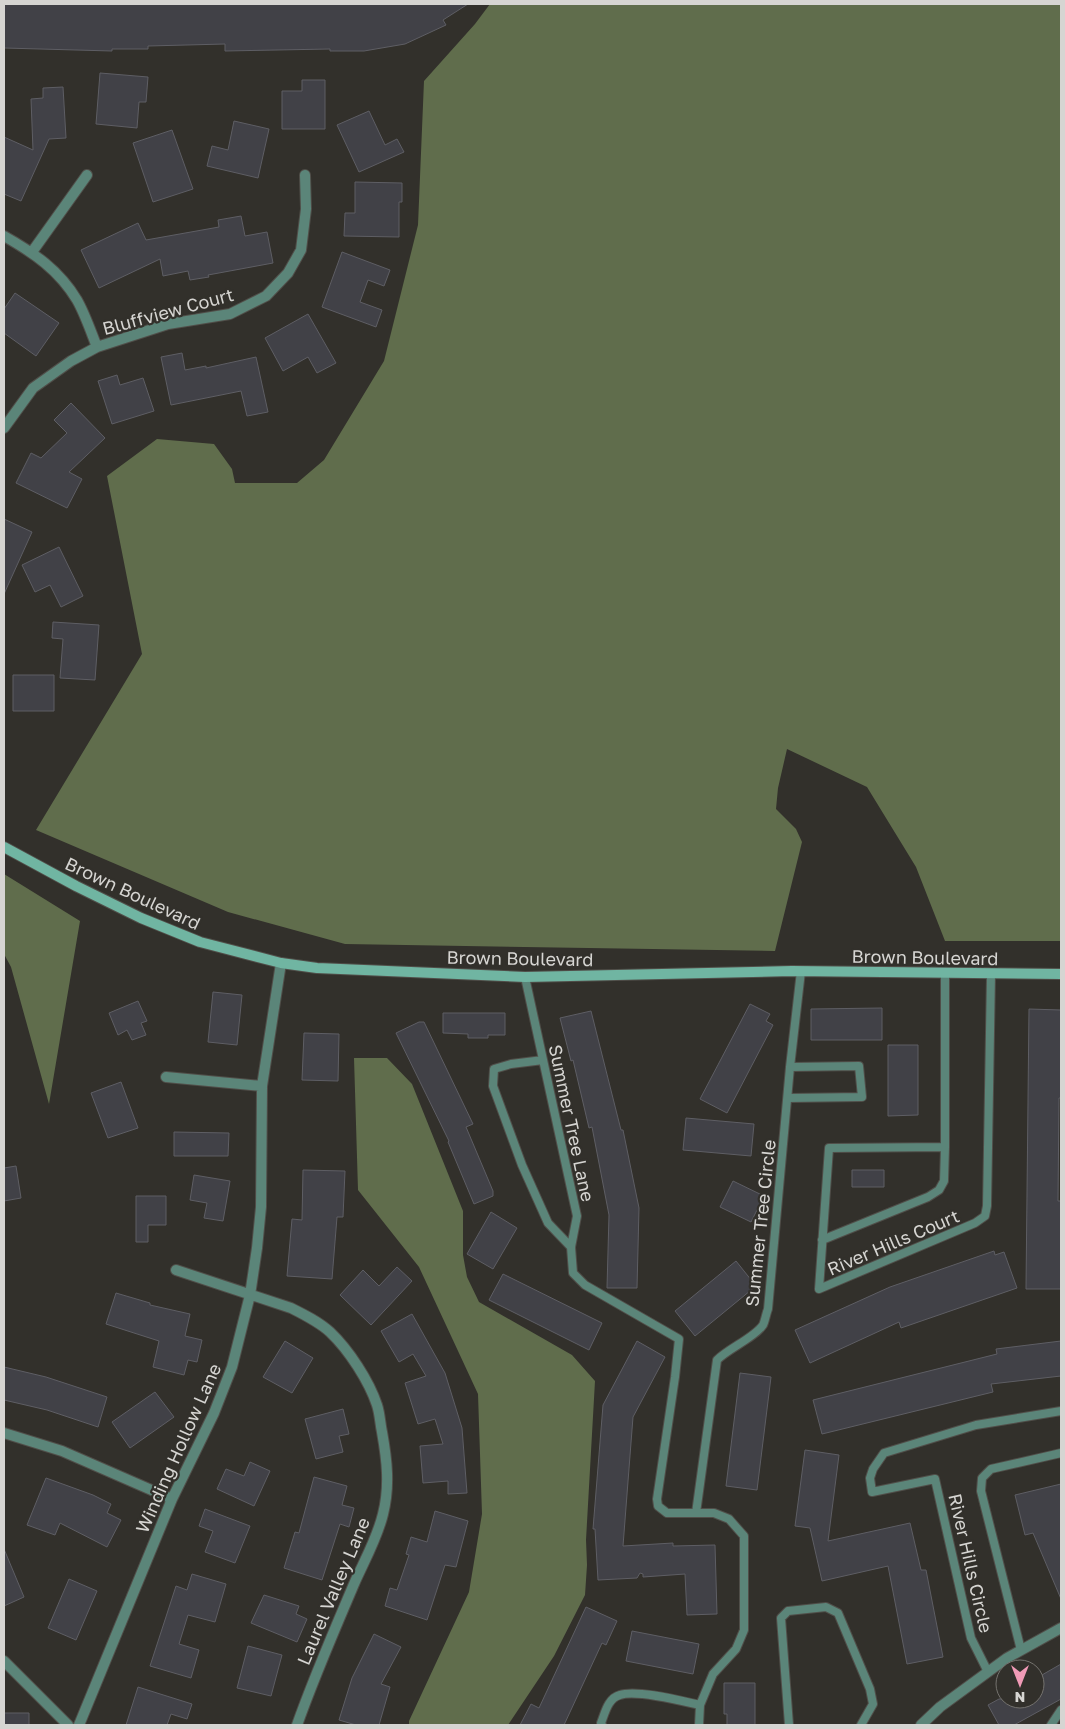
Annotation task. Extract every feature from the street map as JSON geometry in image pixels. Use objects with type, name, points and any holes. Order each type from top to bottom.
[{"type":"street","points":[[32,252],[87,175]]},
{"type":"street","name":"Bluffview Court","points":[[4,428],[33,388],[71,361],[97,347],[168,324],[230,314],[266,296],[288,273],[301,250],[306,209],[305,175]]},
{"type":"street","points":[[4,236],[32,252],[64,280],[78,301],[97,347]]},
{"type":"street","name":"Brown Boulevard","points":[[4,847],[141,918],[200,942],[281,962],[318,968],[525,977],[801,972],[1061,974]]},
{"type":"street","name":"Winding Hollow Lane","points":[[79,1725],[172,1498],[214,1413],[232,1368],[250,1295],[257,1248],[261,1207],[262,1086],[281,962]]},
{"type":"street","points":[[166,1077],[262,1086]]},
{"type":"street","name":"Laurel Valley Lane","points":[[176,1270],[292,1308],[309,1317],[329,1331],[346,1349],[368,1386],[377,1406],[387,1457],[388,1488],[383,1515],[375,1541],[351,1590],[297,1725]]},
{"type":"street","points":[[4,1433],[62,1451],[172,1498]]},
{"type":"street","points":[[920,1725],[988,1672],[1020,1650],[1061,1628]]},
{"type":"street","points":[[4,1661],[68,1725]]},
{"type":"lane","name":"Summer Tree Circle","points":[[696,1513],[717,1360],[724,1352],[739,1345],[762,1325],[768,1309],[790,1067],[801,972]]},
{"type":"lane","points":[[822,1240],[928,1198],[940,1190],[944,1181],[945,1147],[945,973]]},
{"type":"lane","name":"River Hills Court","points":[[945,1147],[829,1148],[819,1289],[975,1223],[985,1216],[987,1206],[992,974]]},
{"type":"lane","name":"Summer Tree Lane","points":[[525,977],[577,1216],[571,1247],[573,1273],[585,1285],[679,1339],[676,1377],[657,1499],[658,1506],[667,1512],[714,1512],[728,1519],[744,1536],[744,1630],[736,1649],[713,1674],[700,1705],[699,1725]]},
{"type":"lane","points":[[543,1060],[511,1064],[494,1070],[493,1086],[522,1165],[548,1223],[571,1247]]},
{"type":"lane","points":[[788,1098],[862,1097],[859,1066],[790,1067]]},
{"type":"lane","name":"River Hills Circle","points":[[988,1672],[971,1638],[935,1479],[872,1492],[870,1478],[873,1469],[884,1453],[976,1425],[1061,1411]]},
{"type":"lane","points":[[1020,1650],[980,1491],[982,1478],[991,1469],[1061,1452]]},
{"type":"lane","points":[[789,1725],[781,1618],[788,1611],[826,1607],[838,1613],[870,1689],[873,1704],[861,1725]]},
{"type":"lane","points":[[602,1725],[601,1723],[608,1705],[619,1695],[638,1694],[700,1705]]},
{"type":"lane","points":[[1051,1725],[1061,1710]]},
{"type":"green space","points":[[490,4],[1061,4],[1061,941],[945,941],[916,867],[867,787],[787,749],[778,788],[776,809],[796,829],[802,842],[775,951],[345,944],[228,912],[36,830],[142,654],[107,476],[157,439],[214,444],[232,469],[235,483],[297,483],[324,460],[384,361],[418,225],[424,81],[475,24]]},
{"type":"green space","points":[[4,874],[80,921],[49,1104],[11,967],[4,954]]},
{"type":"green space","points":[[354,1058],[387,1058],[412,1084],[463,1211],[463,1255],[467,1277],[479,1302],[572,1355],[595,1381],[586,1540],[585,1595],[554,1656],[508,1725],[409,1725],[409,1721],[469,1592],[482,1514],[478,1394],[419,1267],[358,1190]]},
{"type":"building","points":[[4,4],[468,4],[443,20],[446,25],[405,44],[364,51],[330,51],[330,49],[225,51],[225,44],[148,46],[148,49],[112,49],[112,51],[4,48]]},
{"type":"building","points":[[100,73],[148,77],[146,102],[139,102],[137,128],[96,124]]},
{"type":"building","points":[[302,80],[325,80],[325,129],[282,129],[282,91],[302,91]]},
{"type":"building","points":[[63,87],[66,138],[49,139],[21,201],[4,194],[4,137],[33,150],[31,99],[43,98],[43,88]]},
{"type":"building","points":[[369,111],[385,145],[397,139],[404,152],[359,172],[337,125]]},
{"type":"building","points":[[234,121],[269,129],[258,178],[207,166],[212,146],[228,150]]},
{"type":"building","points":[[172,130],[193,189],[153,202],[133,143]]},
{"type":"building","points":[[355,182],[402,183],[402,202],[399,202],[399,237],[344,236],[345,213],[355,213]]},
{"type":"building","points":[[241,216],[245,236],[267,232],[273,263],[190,280],[188,271],[163,276],[160,259],[99,288],[81,250],[138,223],[146,240],[219,227],[218,220]]},
{"type":"building","points":[[342,252],[390,270],[384,286],[368,280],[360,302],[382,310],[376,327],[322,307]]},
{"type":"building","points":[[15,293],[59,323],[36,356],[4,333],[4,309]]},
{"type":"building","points":[[308,314],[336,363],[317,373],[308,357],[283,371],[265,338]]},
{"type":"building","points":[[182,353],[185,370],[206,366],[206,368],[256,357],[268,412],[247,416],[241,391],[171,405],[161,357]]},
{"type":"building","points":[[117,375],[120,385],[143,378],[154,411],[112,424],[98,381]]},
{"type":"building","points":[[71,403],[105,438],[69,472],[82,479],[67,508],[16,483],[31,453],[41,458],[67,433],[54,420]]},
{"type":"building","points":[[4,519],[32,532],[4,594]]},
{"type":"building","points":[[59,547],[83,596],[61,607],[50,585],[35,592],[22,565]]},
{"type":"building","points":[[53,622],[99,625],[95,680],[60,678],[63,639],[52,638]]},
{"type":"building","points":[[13,675],[54,675],[54,711],[13,711]]},
{"type":"building","points":[[213,992],[242,995],[237,1045],[208,1042]]},
{"type":"building","points":[[138,1001],[147,1021],[141,1023],[146,1035],[132,1040],[127,1030],[118,1035],[109,1013]]},
{"type":"building","points":[[750,1004],[770,1014],[766,1021],[773,1025],[727,1113],[700,1099]]},
{"type":"building","points":[[882,1008],[882,1040],[811,1040],[811,1009]]},
{"type":"building","points":[[1029,1009],[1061,1010],[1058,1201],[1061,1201],[1061,1289],[1026,1289]]},
{"type":"building","points":[[591,1011],[621,1130],[623,1130],[639,1208],[637,1288],[607,1288],[609,1215],[592,1127],[589,1128],[573,1060],[571,1061],[560,1018]]},
{"type":"building","points":[[443,1013],[505,1013],[505,1035],[488,1035],[488,1038],[468,1038],[468,1034],[443,1033]]},
{"type":"building","points":[[419,1022],[424,1022],[473,1124],[466,1127],[493,1191],[493,1196],[474,1204],[449,1141],[396,1033]]},
{"type":"building","points":[[304,1033],[339,1034],[338,1081],[302,1080]]},
{"type":"building","points":[[888,1045],[918,1045],[918,1115],[888,1116]]},
{"type":"building","points":[[121,1082],[138,1128],[108,1138],[91,1093]]},
{"type":"building","points":[[686,1118],[754,1124],[751,1156],[683,1150]]},
{"type":"building","points":[[174,1132],[229,1133],[228,1156],[174,1156]]},
{"type":"building","points":[[16,1166],[21,1198],[4,1201],[4,1168]]},
{"type":"building","points":[[303,1170],[345,1171],[343,1217],[337,1217],[332,1279],[287,1276],[292,1219],[302,1220]]},
{"type":"building","points":[[852,1170],[884,1170],[884,1187],[852,1187]]},
{"type":"building","points":[[194,1175],[230,1181],[223,1221],[204,1218],[207,1203],[190,1200]]},
{"type":"building","points":[[733,1181],[764,1196],[751,1222],[720,1207]]},
{"type":"building","points":[[136,1196],[166,1196],[166,1225],[148,1225],[148,1242],[136,1242]]},
{"type":"building","points":[[491,1212],[517,1228],[493,1269],[467,1254]]},
{"type":"building","points":[[994,1251],[995,1255],[1004,1252],[1017,1288],[901,1328],[899,1322],[810,1363],[795,1330],[890,1287]]},
{"type":"building","points":[[736,1261],[756,1286],[695,1336],[675,1311]]},
{"type":"building","points":[[397,1267],[412,1281],[371,1325],[340,1295],[363,1270],[379,1286]]},
{"type":"building","points":[[503,1274],[602,1323],[589,1350],[489,1300]]},
{"type":"building","points":[[116,1293],[150,1303],[150,1305],[190,1314],[185,1336],[202,1340],[197,1362],[188,1360],[184,1375],[153,1367],[159,1341],[106,1324]]},
{"type":"building","points":[[412,1314],[445,1373],[462,1428],[467,1493],[448,1494],[448,1481],[423,1483],[420,1446],[443,1444],[435,1419],[418,1424],[405,1383],[426,1376],[413,1354],[399,1362],[381,1331]]},
{"type":"building","points":[[285,1341],[313,1358],[292,1393],[263,1377]]},
{"type":"building","points":[[637,1341],[665,1357],[633,1417],[623,1546],[673,1543],[673,1546],[715,1545],[717,1614],[687,1615],[685,1574],[643,1577],[643,1574],[640,1573],[637,1578],[598,1580],[595,1529],[593,1529],[603,1405]]},
{"type":"building","points":[[1061,1341],[1061,1376],[991,1384],[993,1392],[822,1434],[813,1400],[997,1354],[996,1349]]},
{"type":"building","points":[[4,1367],[46,1377],[107,1397],[98,1427],[47,1410],[4,1400]]},
{"type":"building","points":[[740,1373],[771,1377],[757,1490],[726,1486]]},
{"type":"building","points":[[155,1392],[174,1417],[130,1448],[112,1422]]},
{"type":"building","points":[[343,1409],[349,1434],[339,1436],[343,1452],[316,1459],[305,1419]]},
{"type":"building","points":[[805,1450],[839,1455],[828,1541],[910,1523],[921,1570],[926,1570],[943,1657],[907,1664],[888,1566],[822,1581],[810,1528],[795,1526]]},
{"type":"building","points":[[250,1462],[270,1471],[254,1506],[217,1489],[226,1469],[244,1476]]},
{"type":"building","points":[[314,1477],[347,1486],[342,1505],[354,1508],[349,1527],[340,1524],[322,1580],[284,1568],[295,1532],[299,1533]]},
{"type":"building","points":[[46,1478],[93,1495],[111,1504],[107,1513],[121,1520],[107,1547],[60,1523],[55,1535],[27,1525]]},
{"type":"building","points":[[1061,1484],[1061,1599],[1033,1533],[1025,1535],[1015,1495]]},
{"type":"building","points":[[205,1509],[250,1526],[235,1563],[205,1552],[213,1531],[199,1526]]},
{"type":"building","points":[[435,1511],[468,1521],[456,1567],[445,1565],[427,1620],[385,1606],[390,1588],[397,1590],[409,1555],[406,1554],[411,1537],[427,1542]]},
{"type":"building","points":[[4,1549],[24,1597],[4,1606]]},
{"type":"building","points":[[192,1574],[226,1584],[215,1622],[188,1615],[179,1644],[199,1650],[191,1678],[150,1666],[176,1586],[187,1590]]},
{"type":"building","points":[[69,1579],[97,1591],[76,1640],[48,1628]]},
{"type":"building","points":[[264,1595],[299,1606],[296,1614],[307,1619],[297,1642],[251,1623]]},
{"type":"building","points":[[586,1607],[617,1621],[606,1645],[602,1643],[564,1725],[520,1725],[531,1704],[539,1708]]},
{"type":"building","points":[[632,1631],[699,1644],[693,1674],[626,1661]]},
{"type":"building","points":[[374,1634],[401,1647],[381,1684],[390,1687],[379,1725],[356,1725],[339,1720],[352,1678]]},
{"type":"building","points":[[248,1646],[282,1655],[271,1696],[237,1688]]},
{"type":"building","points":[[1061,1664],[1061,1699],[1045,1708],[1045,1673]]},
{"type":"building","points":[[724,1683],[755,1683],[755,1725],[727,1725],[727,1714],[724,1714]]},
{"type":"building","points":[[138,1687],[192,1704],[187,1719],[171,1714],[167,1725],[126,1725]]},
{"type":"building","points":[[995,1701],[995,1709],[1043,1709],[1014,1725],[999,1725],[988,1705]]},
{"type":"building","points":[[4,1713],[29,1713],[29,1725],[4,1725]]}]
